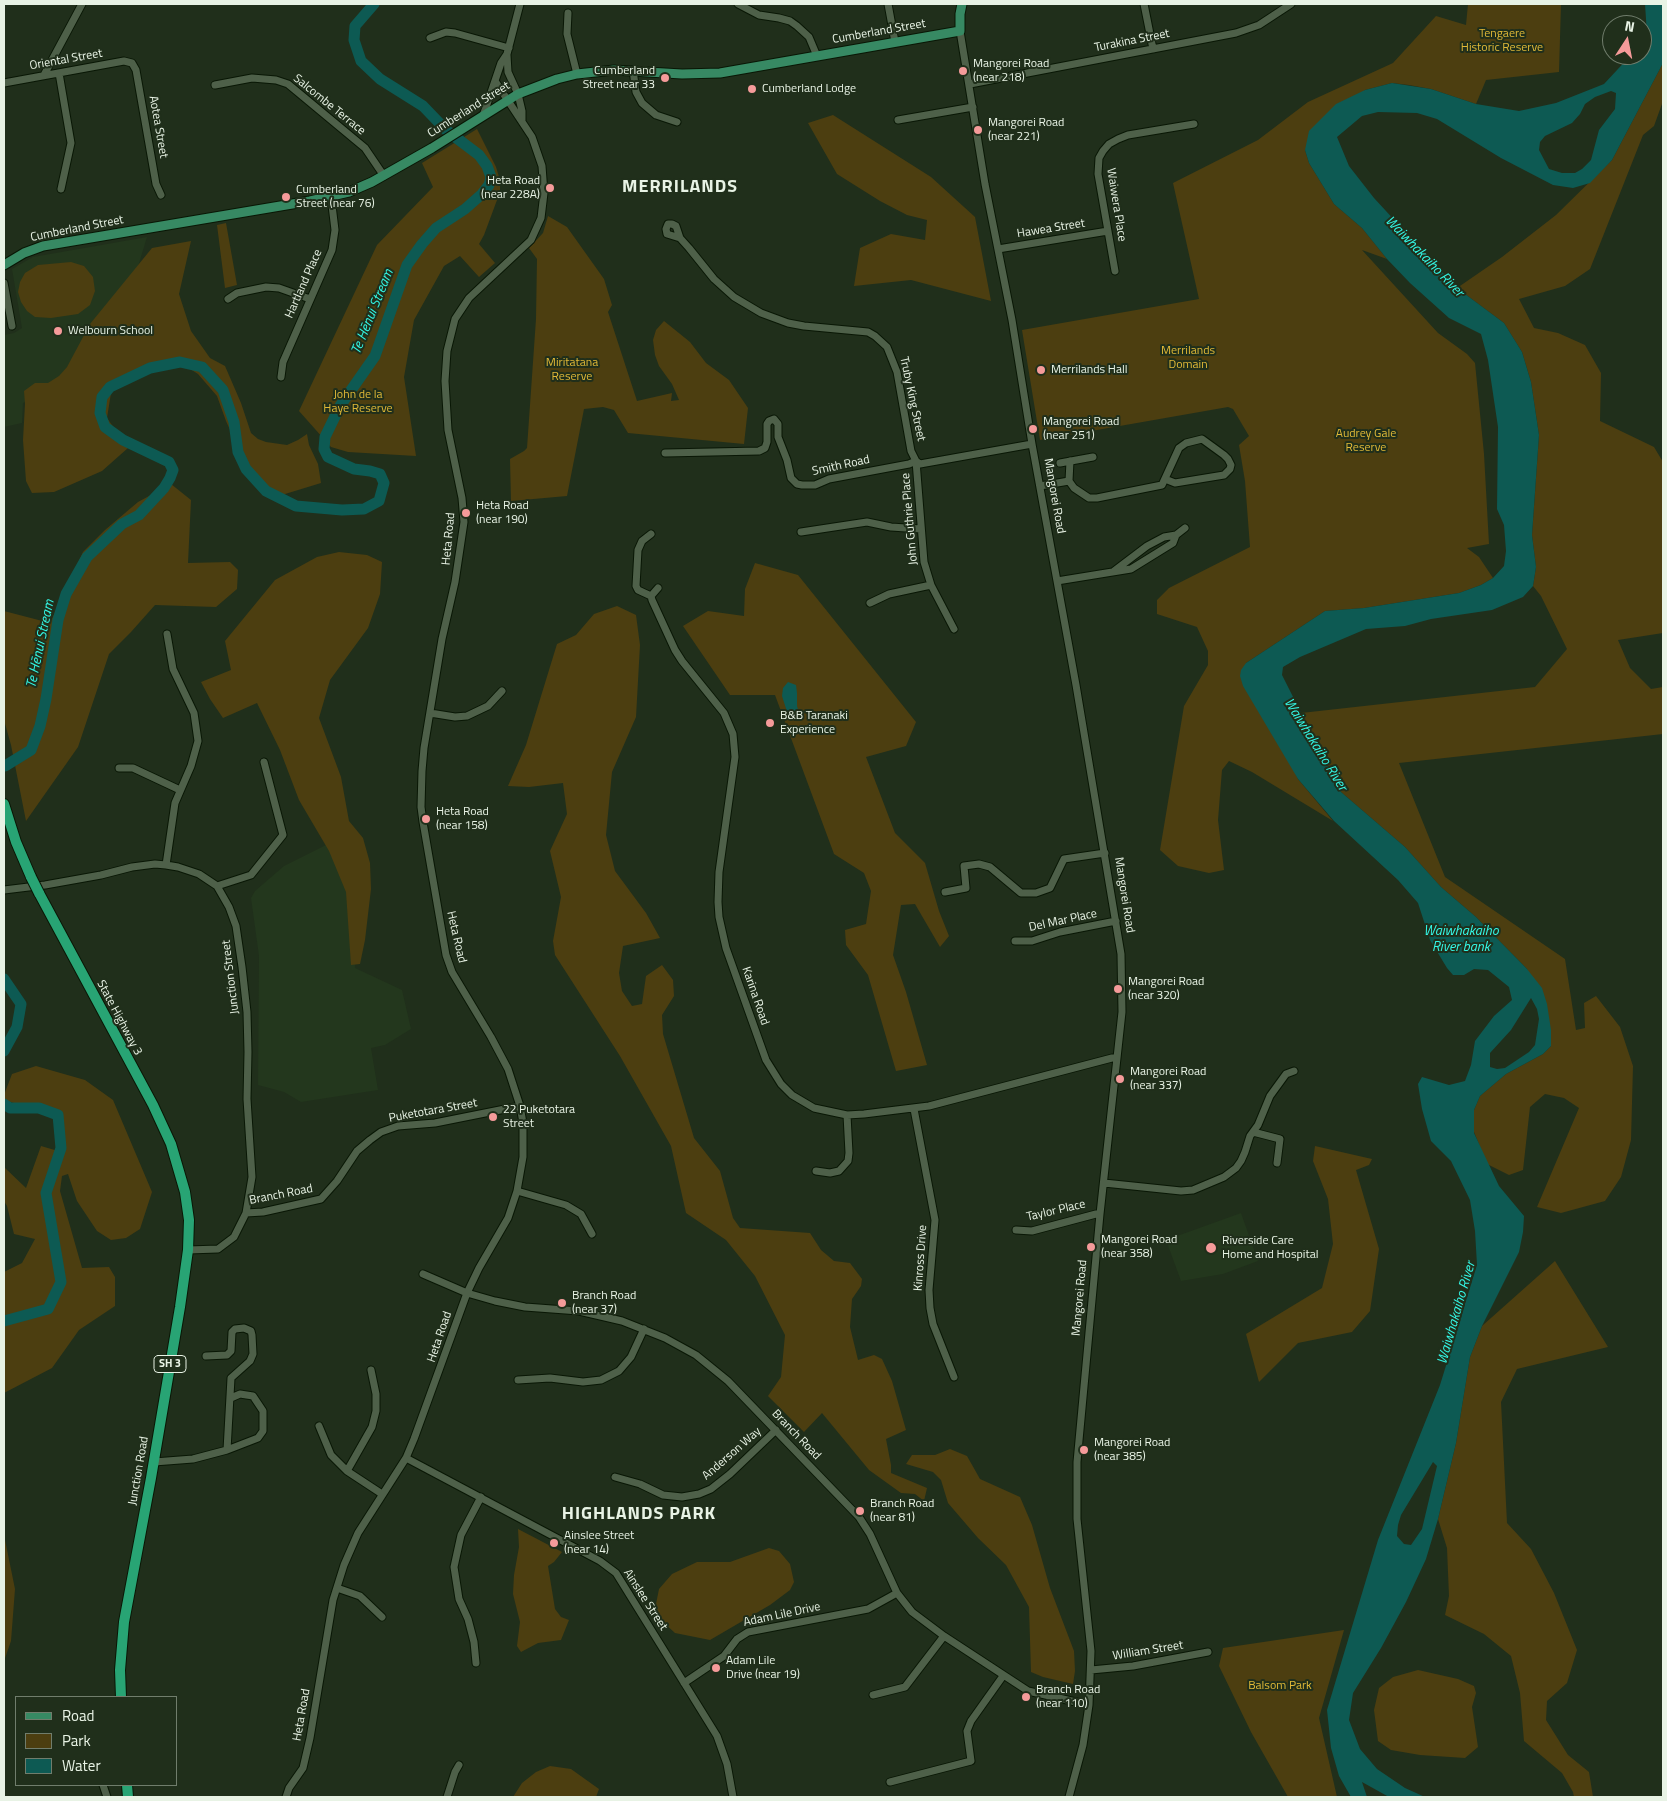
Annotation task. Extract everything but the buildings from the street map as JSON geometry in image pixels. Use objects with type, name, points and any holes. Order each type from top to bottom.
[{"type":"highway","name":"State Highway 3","points":[[4,804],[16,842],[31,877],[153,1106],[171,1144],[185,1192],[188,1220],[188,1250]]},
{"type":"highway","name":"Junction Road","points":[[121,1696],[120,1670],[124,1622],[154,1462],[188,1250]]},
{"type":"main road","name":"Mangorei Road","points":[[960,32],[962,4]]},
{"type":"main road","name":"Cumberland Street","points":[[4,265],[24,253],[43,246],[331,197],[359,188],[384,176],[441,143],[518,94],[542,83],[577,74],[607,70],[682,74],[720,73],[960,32]]},
{"type":"street","points":[[44,75],[82,4]]},
{"type":"street","points":[[483,116],[501,63],[508,51],[520,4]]},
{"type":"street","points":[[738,4],[759,15],[790,21],[809,37],[816,56]]},
{"type":"street","points":[[888,4],[895,42]]},
{"type":"street","points":[[1144,4],[1153,49]]},
{"type":"street","name":"Turakina Street","points":[[970,84],[1248,29],[1259,25],[1291,4]]},
{"type":"street","points":[[568,13],[567,34],[577,74]]},
{"type":"street","points":[[430,38],[446,32],[455,33],[508,51]]},
{"type":"street","name":"Mangorei Road","points":[[960,32],[985,184],[1012,320],[1032,444],[1105,852],[1121,954],[1123,991],[1077,1462],[1077,1519],[1090,1629],[1089,1705],[1086,1729],[1069,1797]]},
{"type":"street","name":"Heta Road","points":[[508,51],[508,72],[518,94],[522,120]]},
{"type":"street","name":"Oriental Street","points":[[4,83],[124,61],[132,63]]},
{"type":"street","name":"Aotea Street","points":[[132,63],[136,70],[156,184],[161,195]]},
{"type":"street","points":[[633,70],[636,92],[642,103],[656,115],[677,122]]},
{"type":"street","points":[[59,73],[71,143],[61,189]]},
{"type":"street","name":"Salcombe Terrace","points":[[215,85],[252,78],[276,80],[288,84],[365,148],[384,176]]},
{"type":"street","name":"Heta Road","points":[[286,1797],[289,1788],[303,1768],[333,1600],[344,1565],[358,1534],[406,1458],[423,1417],[467,1293],[508,1218],[517,1191],[523,1157],[523,1123],[520,1106],[508,1069],[492,1037],[452,972],[446,955],[422,815],[422,770],[430,713],[442,639],[455,582],[464,522],[462,498],[448,430],[445,381],[447,351],[455,319],[468,298],[532,240],[541,218],[544,194],[542,166],[538,150],[522,120],[516,115],[496,81]]},
{"type":"street","points":[[898,120],[973,107]]},
{"type":"street","name":"Waiwera Place","points":[[1115,272],[1098,174],[1099,158],[1109,144],[1118,138],[1194,124]]},
{"type":"street","name":"Hartland Place","points":[[281,377],[283,362],[332,250],[334,222],[331,197]]},
{"type":"street","name":"Hawea Street","points":[[998,249],[1108,231]]},
{"type":"street","name":"Truby King Street","points":[[680,238],[723,288],[761,313],[788,323],[804,326],[861,330],[882,341],[887,347],[894,363],[911,452],[916,461]]},
{"type":"street","points":[[4,283],[12,326]]},
{"type":"street","points":[[228,299],[237,293],[266,287],[279,288],[310,300]]},
{"type":"street","name":"Smith Road","points":[[665,453],[759,451],[764,448],[766,442],[767,424],[769,421],[774,420],[778,424],[778,437],[793,481],[797,484],[815,485],[829,479],[909,464],[916,461],[920,464],[1032,444]]},
{"type":"street","points":[[1070,461],[1070,481],[1074,488],[1089,498],[1162,485],[1180,448],[1183,444],[1202,439],[1228,459],[1231,465],[1224,475],[1216,477],[1175,483],[1165,479]]},
{"type":"street","points":[[1060,463],[1092,457]]},
{"type":"street","name":"John Guthrie Place","points":[[916,461],[924,562],[931,585],[954,629]]},
{"type":"street","points":[[1040,486],[1070,481]]},
{"type":"street","points":[[801,532],[861,522],[921,528]]},
{"type":"street","points":[[1114,571],[1147,546],[1164,537],[1176,535],[1185,528]]},
{"type":"street","name":"Karina Road","points":[[651,534],[642,541],[638,550],[636,586],[638,590],[651,596],[675,650],[720,707],[733,734],[735,757],[719,872],[719,917],[726,948],[766,1060],[773,1074],[792,1095],[814,1108],[847,1115],[914,1109],[1117,1058]]},
{"type":"street","points":[[1057,582],[1131,569],[1173,543],[1176,535]]},
{"type":"street","points":[[870,603],[888,594],[931,585]]},
{"type":"street","points":[[651,596],[658,588]]},
{"type":"street","points":[[166,865],[173,814],[198,741],[194,713],[173,669],[167,634]]},
{"type":"street","points":[[430,713],[456,717],[467,716],[488,706],[502,691]]},
{"type":"street","points":[[217,886],[251,875],[283,835],[264,762]]},
{"type":"street","points":[[119,768],[133,768],[180,790]]},
{"type":"street","points":[[945,892],[966,888],[964,866],[979,864],[990,867],[1021,893],[1036,893],[1050,888],[1064,859],[1105,852]]},
{"type":"street","name":"Junction Street","points":[[4,890],[45,885],[155,864],[183,868],[199,874],[217,886],[229,907],[236,926],[246,1003],[247,1099],[252,1177],[246,1213],[234,1237],[218,1249],[188,1250]]},
{"type":"street","name":"Del Mar Place","points":[[1014,941],[1032,941],[1060,932],[1116,921]]},
{"type":"street","points":[[1104,1183],[1170,1191],[1193,1190],[1230,1173],[1241,1161],[1270,1096],[1286,1074],[1294,1071]]},
{"type":"street","name":"Puketotara Street","points":[[321,1199],[337,1181],[358,1151],[381,1132],[398,1126],[435,1123],[520,1106]]},
{"type":"street","name":"Kinross Drive","points":[[914,1109],[935,1220],[929,1290],[930,1308],[933,1324],[954,1377]]},
{"type":"street","points":[[816,1171],[839,1171],[848,1161],[850,1153],[847,1115]]},
{"type":"street","points":[[1253,1132],[1280,1139],[1278,1163]]},
{"type":"street","points":[[517,1191],[566,1205],[582,1214],[592,1234]]},
{"type":"street","name":"Branch Road","points":[[246,1213],[263,1212],[321,1199]]},
{"type":"street","name":"Taylor Place","points":[[1016,1230],[1032,1231],[1100,1214]]},
{"type":"street","name":"Branch Road","points":[[423,1274],[467,1293],[525,1306],[579,1311],[622,1321],[665,1338],[696,1355],[728,1381],[864,1524],[898,1593],[912,1612],[944,1636],[1028,1691],[1089,1705]]},
{"type":"street","points":[[206,1356],[227,1355],[231,1351],[232,1332],[235,1329],[244,1328],[251,1331],[253,1354],[250,1362],[231,1378],[227,1450]]},
{"type":"street","points":[[518,1380],[550,1378],[583,1382],[601,1380],[619,1371],[631,1357],[644,1329]]},
{"type":"street","points":[[347,1470],[372,1428],[376,1411],[376,1394],[371,1370]]},
{"type":"street","points":[[154,1462],[193,1460],[258,1438],[263,1431],[263,1411],[253,1396],[240,1394],[231,1398]]},
{"type":"street","points":[[319,1426],[330,1455],[347,1470],[382,1494]]},
{"type":"street","name":"Anderson Way","points":[[615,1477],[640,1484],[664,1495],[682,1497],[699,1494],[711,1489],[724,1479],[776,1430]]},
{"type":"street","name":"Ainslee Street","points":[[406,1458],[600,1561],[611,1569],[620,1579],[720,1741],[727,1764],[733,1797]]},
{"type":"street","points":[[476,1663],[474,1642],[468,1619],[459,1599],[454,1567],[461,1535],[481,1497]]},
{"type":"street","points":[[337,1588],[360,1596],[382,1617]]},
{"type":"street","name":"Adam Lile Drive","points":[[684,1683],[724,1656],[737,1639],[748,1632],[868,1609],[898,1593]]},
{"type":"street","points":[[873,1695],[905,1687],[944,1636]]},
{"type":"street","name":"William Street","points":[[1090,1670],[1133,1666],[1208,1652]]},
{"type":"street","points":[[890,1782],[972,1761],[967,1731],[971,1721],[1003,1676]]},
{"type":"street","points":[[447,1797],[459,1765]]},
{"type":"shaded area","name":"Welbourn School","points":[[147,237],[131,290],[49,389],[23,403],[22,423],[4,427],[4,335],[14,333],[22,328],[12,269],[33,257]]},
{"type":"shaded area","points":[[334,841],[353,900],[355,968],[402,990],[411,1029],[385,1045],[371,1048],[378,1090],[301,1102],[284,1092],[258,1085],[259,956],[251,898],[255,891],[284,866]]},
{"type":"shaded area","name":"Riverside Care Home and Hospital","points":[[1241,1213],[1258,1261],[1223,1274],[1181,1281],[1166,1240]]},
{"type":"green space","points":[[1468,4],[1561,4],[1559,72],[1486,80],[1476,104],[1431,89],[1409,85],[1392,83],[1365,90],[1305,150],[1309,163],[1334,204],[1362,228],[1387,259],[1362,250],[1438,333],[1467,354],[1475,363],[1484,454],[1489,544],[1467,548],[1479,557],[1493,578],[1481,585],[1459,593],[1364,608],[1325,611],[1246,663],[1298,779],[1333,821],[1252,772],[1229,761],[1222,770],[1218,820],[1224,870],[1209,873],[1178,866],[1160,850],[1184,706],[1208,665],[1208,651],[1197,627],[1157,614],[1157,600],[1169,588],[1250,547],[1245,481],[1239,445],[1249,436],[1233,409],[1228,407],[1040,440],[1022,330],[1199,299],[1173,183],[1258,140],[1308,102],[1393,63],[1436,16],[1466,25]]},
{"type":"green space","points":[[1663,63],[1663,101],[1654,126],[1643,135],[1590,269],[1565,286],[1519,299],[1534,328],[1558,333],[1585,345],[1601,373],[1600,421],[1654,447],[1663,462],[1663,633],[1618,640],[1630,668],[1651,689],[1663,687],[1663,734],[1399,763],[1445,877],[1565,959],[1576,1030],[1585,1028],[1584,1003],[1596,996],[1620,1027],[1633,1066],[1631,1140],[1621,1177],[1605,1201],[1561,1213],[1537,1207],[1579,1108],[1564,1098],[1545,1094],[1530,1107],[1523,1170],[1509,1175],[1487,1164],[1474,1132],[1474,1110],[1480,1096],[1506,1074],[1543,1054],[1551,1046],[1527,969],[1476,917],[1441,887],[1405,847],[1341,792],[1301,713],[1535,687],[1567,649],[1541,596],[1533,586],[1536,567],[1532,535],[1539,435],[1531,382],[1522,352],[1504,323],[1457,288],[1502,257],[1556,215],[1612,160]]},
{"type":"green space","points":[[833,115],[931,177],[975,217],[991,301],[911,280],[854,286],[860,248],[891,234],[925,240],[927,220],[907,215],[880,201],[837,174],[808,123]]},
{"type":"green space","name":"John de la Haye Reserve","points":[[477,129],[496,167],[500,180],[500,192],[479,244],[495,263],[479,277],[460,256],[444,266],[414,320],[404,377],[416,456],[348,452],[331,447],[299,411],[377,245],[433,187],[422,163]]},
{"type":"green space","name":"Miritatana Reserve","points":[[548,216],[567,227],[604,279],[612,305],[608,312],[637,401],[672,393],[671,401],[679,400],[672,384],[659,366],[655,355],[653,340],[656,330],[664,321],[690,342],[706,363],[729,380],[748,408],[744,444],[628,433],[614,410],[603,407],[584,409],[567,496],[511,501],[510,459],[527,448],[536,319],[537,259],[529,248],[543,233]]},
{"type":"green space","points":[[226,223],[237,285],[225,288],[217,225]]},
{"type":"green space","points":[[191,241],[179,294],[191,331],[210,358],[225,366],[241,403],[251,433],[258,439],[266,442],[287,445],[307,434],[309,445],[318,464],[321,483],[272,498],[259,482],[240,452],[217,396],[198,374],[184,365],[169,365],[146,372],[123,383],[111,393],[107,418],[128,448],[102,471],[54,492],[32,493],[26,481],[23,440],[24,391],[35,383],[48,383],[59,376],[67,367],[90,324],[152,248]]},
{"type":"green space","points":[[71,262],[84,266],[93,277],[95,291],[90,305],[78,314],[51,318],[35,317],[27,311],[21,302],[18,292],[20,282],[25,273],[38,265]]},
{"type":"green space","points":[[171,484],[191,500],[188,563],[230,562],[238,570],[237,589],[216,607],[155,605],[109,654],[78,747],[26,821],[11,745],[4,720],[4,611],[50,623],[83,552],[138,502]]},
{"type":"green space","points":[[339,552],[367,555],[382,562],[380,594],[368,628],[330,680],[319,718],[341,777],[349,821],[363,838],[370,863],[371,889],[365,940],[360,964],[351,965],[346,892],[329,851],[299,800],[280,750],[257,703],[223,718],[201,682],[231,670],[225,641],[275,580],[317,557]]},
{"type":"green space","points":[[755,563],[798,575],[916,722],[906,746],[866,757],[895,833],[925,863],[939,911],[949,936],[940,947],[915,904],[901,905],[893,955],[927,1065],[896,1071],[868,975],[846,945],[845,930],[866,924],[871,891],[864,873],[834,854],[775,695],[730,695],[683,626],[708,611],[744,616],[745,589]]},
{"type":"green space","points":[[617,606],[636,615],[640,645],[636,717],[612,772],[606,835],[615,871],[646,913],[660,938],[623,946],[619,973],[622,991],[632,1006],[642,1004],[646,976],[662,965],[673,980],[674,996],[662,1015],[663,1034],[694,1138],[720,1171],[733,1218],[740,1228],[810,1233],[821,1250],[834,1261],[850,1263],[862,1279],[861,1286],[852,1299],[850,1327],[858,1360],[874,1355],[882,1359],[892,1381],[906,1430],[886,1439],[891,1473],[927,1488],[924,1501],[915,1494],[901,1493],[869,1470],[822,1413],[804,1432],[768,1396],[781,1377],[785,1335],[755,1276],[726,1240],[686,1213],[671,1146],[620,1056],[555,955],[553,941],[561,897],[550,851],[567,814],[563,783],[529,787],[508,786],[526,745],[557,644],[576,635],[594,614]]},
{"type":"green space","points":[[36,1066],[85,1080],[113,1100],[152,1192],[140,1229],[126,1238],[111,1240],[97,1231],[77,1201],[68,1174],[62,1176],[60,1191],[82,1268],[109,1267],[115,1277],[115,1306],[79,1330],[52,1368],[4,1393],[4,1272],[22,1263],[35,1239],[14,1234],[4,1201],[4,1167],[26,1188],[41,1146],[58,1151],[57,1125],[49,1114],[4,1100],[12,1074]]},
{"type":"green space","points":[[1315,1146],[1372,1159],[1369,1165],[1356,1170],[1379,1249],[1370,1311],[1352,1332],[1298,1343],[1259,1382],[1246,1334],[1322,1288],[1333,1244],[1328,1199],[1313,1161]]},
{"type":"green space","points":[[1555,1261],[1608,1347],[1517,1369],[1501,1402],[1507,1523],[1531,1549],[1554,1593],[1577,1650],[1567,1683],[1547,1701],[1546,1720],[1568,1755],[1589,1772],[1593,1797],[1574,1797],[1562,1773],[1524,1741],[1520,1693],[1511,1656],[1484,1634],[1445,1615],[1449,1596],[1447,1548],[1438,1519],[1456,1443],[1470,1357],[1482,1326]]},
{"type":"green space","points":[[950,1449],[967,1456],[980,1479],[1020,1497],[1032,1525],[1050,1588],[1074,1651],[1075,1671],[1073,1684],[1043,1677],[1031,1672],[1029,1607],[1006,1565],[978,1538],[948,1503],[941,1480],[933,1472],[906,1464],[912,1455],[935,1455]]},
{"type":"green space","points":[[518,1529],[562,1552],[548,1566],[555,1609],[561,1617],[569,1620],[561,1640],[538,1643],[521,1652],[517,1646],[520,1622],[513,1594],[519,1547]]},
{"type":"green space","points":[[4,1535],[15,1589],[11,1641],[4,1661]]},
{"type":"green space","points":[[769,1548],[779,1551],[790,1564],[794,1582],[790,1590],[770,1605],[710,1640],[675,1633],[663,1622],[655,1609],[659,1589],[672,1574],[697,1562],[730,1562]]},
{"type":"green space","name":"Balsom Park","points":[[1344,1630],[1319,1718],[1337,1797],[1288,1797],[1251,1732],[1219,1666],[1223,1648]]},
{"type":"green space","points":[[1418,1670],[1458,1679],[1474,1686],[1476,1693],[1472,1707],[1478,1747],[1465,1758],[1420,1755],[1391,1750],[1378,1741],[1374,1710],[1379,1688],[1393,1677]]},
{"type":"green space","points":[[550,1766],[571,1769],[599,1789],[596,1797],[513,1797],[522,1783],[536,1772]]},
{"type":"water","name":"Waiwhakaiho River bank","points":[[1645,4],[1663,4],[1663,63],[1612,160],[1590,183],[1573,188],[1553,185],[1501,158],[1437,119],[1417,113],[1378,112],[1362,116],[1337,137],[1349,166],[1374,198],[1457,288],[1504,323],[1522,352],[1531,382],[1539,435],[1532,535],[1536,567],[1533,586],[1523,597],[1492,610],[1431,619],[1405,626],[1366,629],[1300,657],[1283,667],[1282,675],[1341,792],[1405,847],[1441,887],[1476,917],[1527,969],[1542,988],[1547,1004],[1551,1030],[1551,1046],[1543,1054],[1506,1074],[1480,1096],[1474,1110],[1474,1133],[1499,1186],[1524,1216],[1519,1252],[1482,1326],[1470,1357],[1456,1443],[1438,1519],[1426,1559],[1406,1602],[1381,1648],[1353,1693],[1349,1720],[1360,1749],[1377,1769],[1405,1788],[1425,1797],[1389,1797],[1362,1782],[1367,1797],[1351,1797],[1339,1776],[1331,1748],[1327,1710],[1378,1540],[1440,1385],[1477,1265],[1475,1231],[1470,1200],[1451,1161],[1431,1141],[1422,1109],[1418,1084],[1422,1077],[1449,1085],[1465,1081],[1471,1065],[1475,1041],[1494,1016],[1512,1000],[1509,987],[1488,970],[1474,969],[1464,975],[1453,975],[1447,968],[1430,940],[1418,903],[1398,880],[1334,821],[1298,779],[1243,686],[1240,676],[1241,670],[1246,663],[1325,611],[1364,608],[1459,593],[1481,585],[1493,578],[1504,566],[1506,551],[1504,525],[1497,509],[1498,427],[1488,360],[1481,334],[1449,318],[1410,283],[1387,259],[1362,228],[1334,204],[1309,163],[1305,150],[1309,131],[1336,104],[1365,90],[1392,83],[1431,89],[1476,104],[1519,111],[1556,103],[1604,84],[1622,65],[1652,65],[1652,15],[1646,15]],"holes":[[[1611,91],[1616,93],[1615,109],[1599,130],[1591,160],[1575,173],[1562,173],[1549,169],[1539,150],[1540,142],[1545,136],[1572,123],[1580,114],[1585,104],[1595,97]],[[1531,998],[1537,1009],[1539,1019],[1535,1045],[1529,1052],[1505,1068],[1497,1069],[1490,1067],[1490,1053],[1511,1030]],[[1433,1462],[1437,1466],[1422,1529],[1411,1545],[1404,1544],[1397,1536],[1401,1515]]]},
{"type":"water","points":[[788,682],[796,685],[799,713],[794,718],[789,718],[782,696],[783,688]]},
{"type":"waterway","name":"Te Hēnui Stream","points":[[5,766],[31,750],[40,726],[58,620],[66,594],[87,557],[122,524],[139,515],[164,488],[173,470],[169,462],[123,440],[105,427],[100,413],[102,397],[110,387],[150,368],[180,362],[202,367],[223,390],[234,422],[238,452],[246,469],[266,491],[296,506],[342,510],[364,509],[379,501],[384,483],[380,474],[354,469],[328,457],[324,449],[325,437],[340,406],[375,356],[407,265],[436,228],[465,209],[482,194],[489,185],[491,177],[487,166],[479,155],[446,130],[423,106],[380,79],[361,61],[354,40],[355,26],[374,4]]},
{"type":"waterway","name":"Te Hēnui Stream","points":[[4,979],[21,1004],[17,1027],[4,1051]]},
{"type":"waterway","name":"Te Hēnui Stream","points":[[4,1104],[10,1108],[39,1108],[58,1115],[61,1148],[46,1193],[61,1282],[48,1309],[4,1321]]},
{"type":"place","name":"Mangorei Road (near 218)","points":[[963,71]]},
{"type":"place","name":"Cumberland Street near 33","points":[[665,78]]},
{"type":"place","name":"Cumberland Lodge","points":[[752,89]]},
{"type":"place","name":"Mangorei Road (near 221)","points":[[978,130]]},
{"type":"place","name":"Heta Road (near 228A)","points":[[550,188]]},
{"type":"place","name":"Cumberland Street (near 76)","points":[[286,197]]},
{"type":"place","name":"Welbourn School","points":[[58,331]]},
{"type":"place","name":"Merrilands Hall","points":[[1041,370]]},
{"type":"place","name":"Mangorei Road (near 251)","points":[[1033,429]]},
{"type":"place","name":"Heta Road (near 190)","points":[[466,513]]},
{"type":"place","name":"B&B Taranaki Experience","points":[[770,723]]},
{"type":"place","name":"Heta Road (near 158)","points":[[426,819]]},
{"type":"place","name":"Mangorei Road (near 320)","points":[[1118,989]]},
{"type":"place","name":"Mangorei Road (near 337)","points":[[1120,1079]]},
{"type":"place","name":"22 Puketotara Street","points":[[493,1117]]},
{"type":"place","name":"Mangorei Road (near 358)","points":[[1091,1247]]},
{"type":"place","name":"Riverside Care Home and Hospital","points":[[1211,1248]]},
{"type":"place","name":"Branch Road (near 37)","points":[[562,1303]]},
{"type":"place","name":"Mangorei Road (near 385)","points":[[1084,1450]]},
{"type":"place","name":"Branch Road (near 81)","points":[[860,1511]]},
{"type":"place","name":"Ainslee Street (near 14)","points":[[554,1543]]},
{"type":"place","name":"Adam Lile Drive (near 19)","points":[[716,1668]]},
{"type":"place","name":"Branch Road (near 110)","points":[[1026,1697]]},
{"type":"district","name":"MERRILANDS","points":[[680,188]]},
{"type":"district","name":"HIGHLANDS PARK","points":[[639,1515]]},
{"type":"park label","name":"Tengaere Historic Reserve","points":[[1502,41]]},
{"type":"park label","name":"Merrilands Domain","points":[[1188,358]]},
{"type":"park label","name":"Audrey Gale Reserve","points":[[1366,441]]},
{"type":"water label","name":"Waiwhakaiho River","points":[[1424,257]]},
{"type":"water label","name":"Waiwhakaiho River","points":[[1315,745]]},
{"type":"water label","name":"Waiwhakaiho River","points":[[1457,1313]]}]
